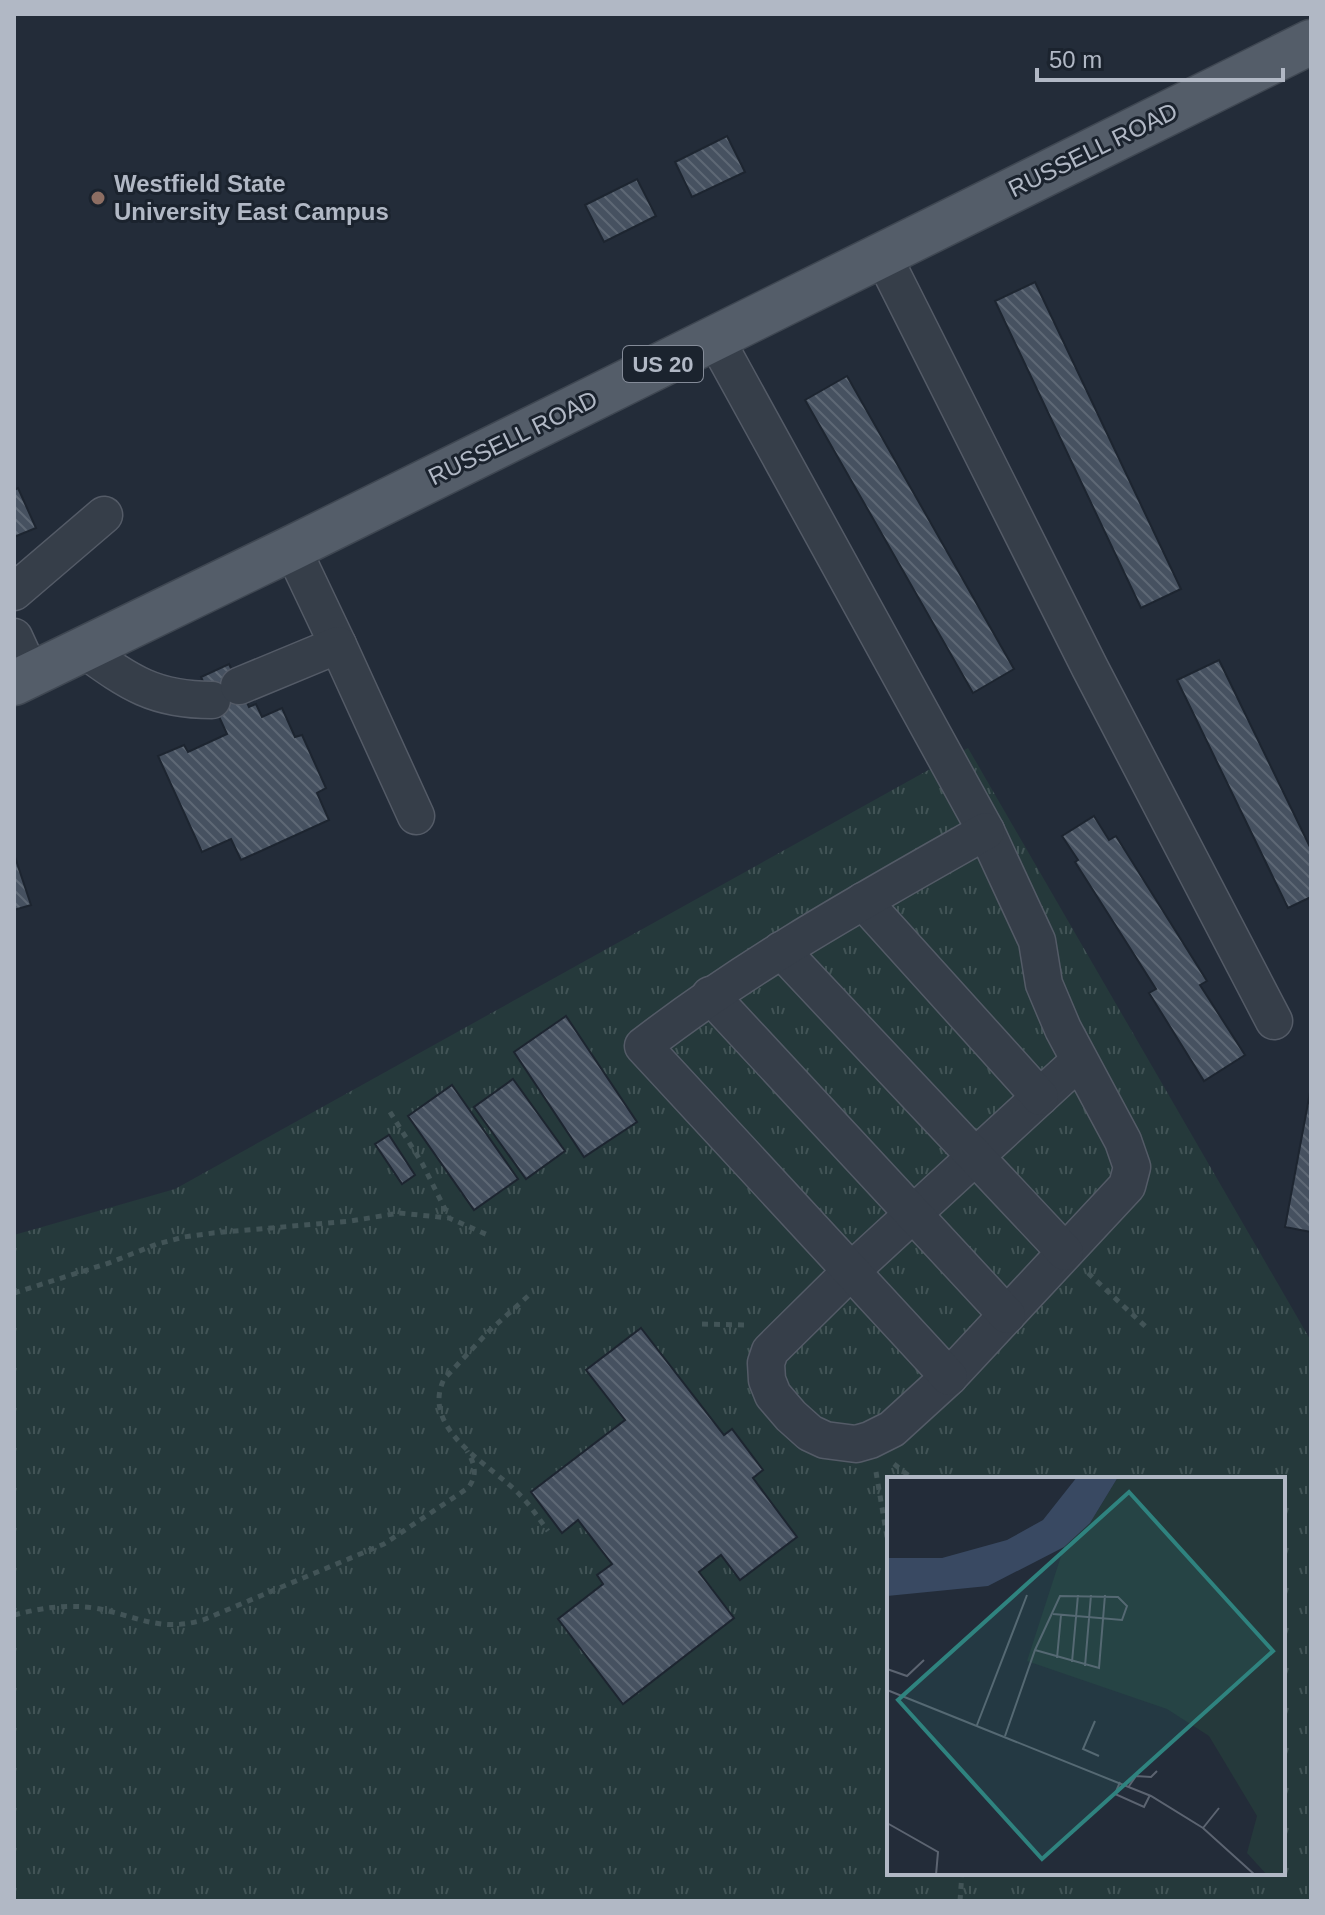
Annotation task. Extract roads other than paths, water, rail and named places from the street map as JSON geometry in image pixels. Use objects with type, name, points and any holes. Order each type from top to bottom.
[{"type":"main road","name":"RUSSELL ROAD","points":[[20,664],[83,649],[1311,42]]},
{"type":"lane","points":[[882,254],[1090,668],[1274,1021]]},
{"type":"lane","points":[[715,338],[986,831],[1037,941],[1044,984],[1079,1061],[1123,1141],[1132,1167],[1127,1186],[949,1377],[892,1429],[856,1444],[840,1444],[810,1433],[780,1405],[767,1380],[766,1363],[770,1351],[851,1271],[1079,1061]]},
{"type":"lane","points":[[14,592],[104,515]]},
{"type":"lane","points":[[292,548],[416,816]]},
{"type":"lane","points":[[83,649],[129,682],[166,697],[225,693],[338,645]]},
{"type":"lane","points":[[949,1377],[643,1046],[710,995],[781,950],[986,831]]},
{"type":"lane","points":[[863,901],[1040,1097]]},
{"type":"lane","points":[[781,950],[1065,1252]]},
{"type":"lane","points":[[710,995],[1007,1315]]},
{"type":"place","name":"Westfield State University East Campus","points":[[98,198]]}]
